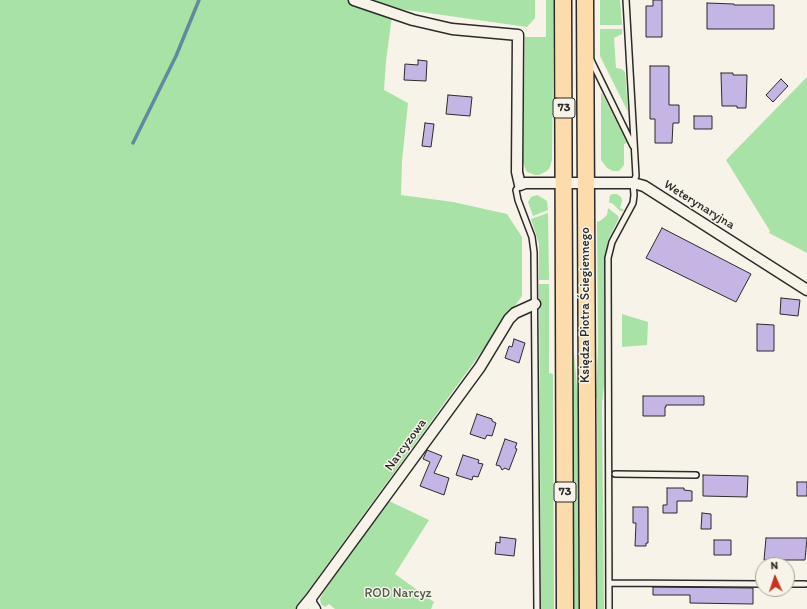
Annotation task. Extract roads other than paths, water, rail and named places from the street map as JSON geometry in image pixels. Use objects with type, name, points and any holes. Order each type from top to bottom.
[{"type":"main road","name":"Księdza Piotra Ściegiennego","points":[[564,0],[565,609]]},
{"type":"main road","name":"Księdza Piotra Ściegiennego","points":[[585,0],[588,609]]},
{"type":"street","points":[[354,0],[414,20],[452,29],[518,35],[516,172],[520,185]]},
{"type":"street","name":"Weterynaryjna","points":[[520,185],[525,183],[633,183],[644,186],[807,290]]},
{"type":"street","name":"Narcyzowa","points":[[302,609],[480,367],[509,319],[515,313],[535,304]]},
{"type":"street","points":[[311,598],[311,603],[316,609]]},
{"type":"lane","points":[[609,609],[608,258],[612,242],[633,203],[633,183],[636,176],[626,0]]},
{"type":"lane","points":[[585,46],[634,149]]},
{"type":"lane","points":[[520,185],[516,190],[518,200],[532,237],[534,252],[537,609]]},
{"type":"lane","points":[[615,474],[696,475]]},
{"type":"lane","points":[[609,583],[755,584]]},
{"type":"lane","points":[[795,584],[805,584]]},
{"type":"waterway","points":[[133,143],[176,56],[199,0]]},
{"type":"park label","name":"ROD Narcyz","points":[[398,594]]}]
